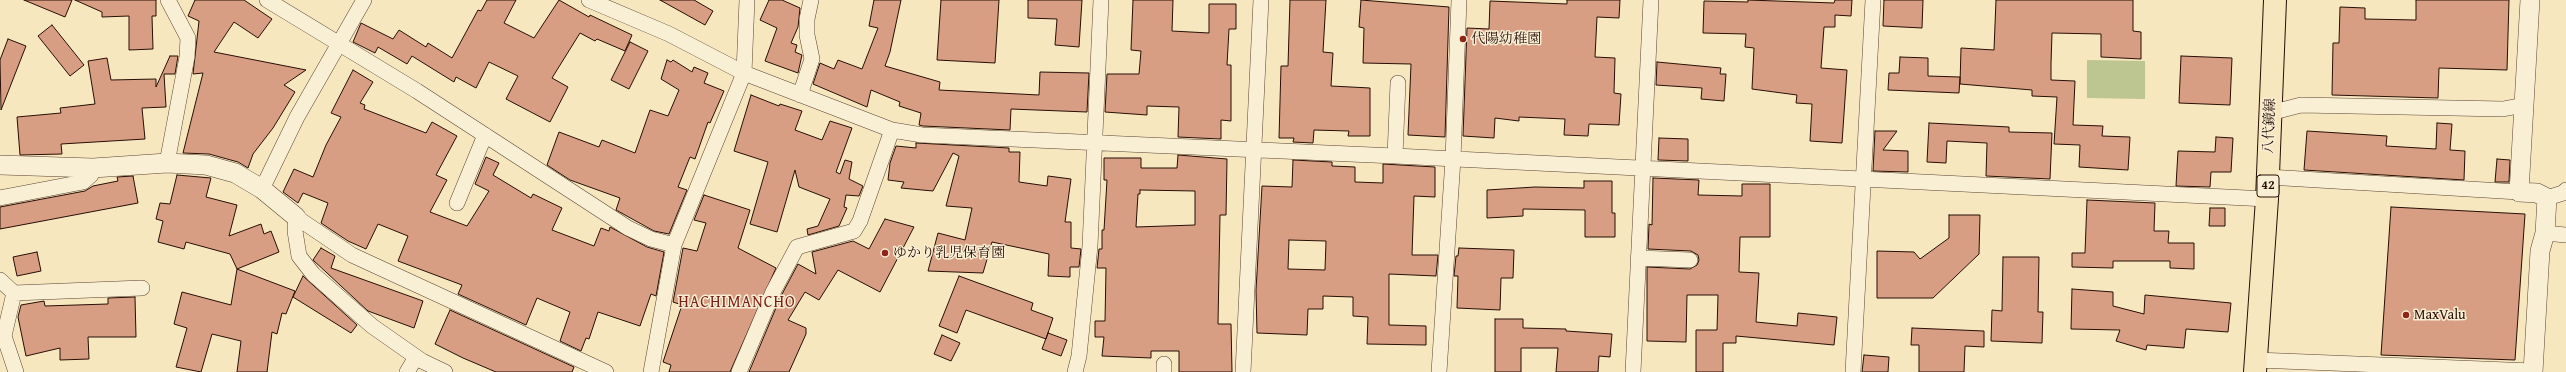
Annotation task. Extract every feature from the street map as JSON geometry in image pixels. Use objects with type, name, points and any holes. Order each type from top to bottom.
[{"type":"main road","name":"八代鏡線","points":[[2256,366],[2267,199],[2275,0]]},
{"type":"street","points":[[167,163],[187,58],[188,38],[168,0]]},
{"type":"street","points":[[267,0],[340,44],[628,228],[651,239],[674,246]]},
{"type":"street","points":[[262,189],[297,117],[364,0]]},
{"type":"street","points":[[589,0],[669,34],[744,73],[892,130],[922,136],[1395,156],[2267,199]]},
{"type":"street","points":[[651,372],[674,246],[744,73],[747,0]]},
{"type":"street","points":[[800,95],[812,59],[807,35],[807,19],[811,0]]},
{"type":"street","points":[[1075,372],[1079,356],[1090,246],[1101,0]]},
{"type":"street","points":[[1243,372],[1261,0]]},
{"type":"street","points":[[1439,372],[1452,159],[1459,0]]},
{"type":"street","points":[[1632,372],[1651,0]]},
{"type":"street","points":[[1853,372],[1873,0]]},
{"type":"street","points":[[2519,192],[2530,0]]},
{"type":"street","points":[[1395,156],[1398,82]]},
{"type":"street","points":[[2270,113],[2301,105],[2503,110],[2524,105]]},
{"type":"street","points":[[739,372],[773,292],[797,247],[854,231],[860,221],[892,130]]},
{"type":"street","points":[[457,203],[484,136]]},
{"type":"street","points":[[0,165],[93,168],[167,163],[206,165],[235,173],[262,189],[296,217],[352,255],[606,372]]},
{"type":"street","points":[[0,198],[83,182],[91,175],[93,168]]},
{"type":"street","points":[[2268,176],[2519,192],[2537,194],[2547,198],[2563,194],[2566,190]]},
{"type":"street","points":[[2256,366],[2532,372],[2540,251],[2545,233],[2547,198]]},
{"type":"street","points":[[296,217],[295,231],[299,256],[313,274],[372,326],[416,357],[446,372]]},
{"type":"street","points":[[2545,233],[2566,235]]},
{"type":"street","points":[[1638,258],[1690,260]]},
{"type":"street","points":[[0,280],[14,293],[142,288]]},
{"type":"street","points":[[14,293],[4,336],[16,372]]},
{"type":"street","points":[[407,372],[416,357]]},
{"type":"green space","points":[[2087,60],[2145,61],[2145,99],[2087,98]]},
{"type":"building","points":[[24,0],[72,0],[65,17]]},
{"type":"building","points":[[75,0],[156,0],[156,16],[152,16],[153,49],[129,50],[129,16],[102,17],[102,12]]},
{"type":"building","points":[[195,0],[244,0],[272,19],[258,38],[234,22],[214,52],[306,70],[284,85],[295,92],[273,128],[253,154],[248,168],[238,162],[209,154],[183,153],[203,73],[193,74],[199,21],[188,16]]},
{"type":"building","points":[[487,0],[516,0],[504,23],[534,38],[559,0],[589,17],[590,15],[632,35],[625,51],[597,39],[595,41],[580,33],[552,78],[568,87],[550,122],[506,99],[518,76],[489,62],[476,88],[456,77],[454,82],[412,56],[407,64],[378,47],[375,53],[353,42],[361,23],[393,39],[399,30],[426,47],[428,43],[452,58],[478,10],[481,11]]},
{"type":"building","points":[[660,0],[694,0],[713,11],[705,25]]},
{"type":"building","points":[[769,0],[782,0],[800,8],[798,27],[791,43],[797,45],[795,52],[802,55],[798,73],[765,61],[777,28],[760,20]]},
{"type":"building","points":[[874,0],[901,0],[890,52],[885,66],[940,82],[939,90],[1039,95],[1040,72],[1089,73],[1087,112],[1011,109],[1010,130],[923,126],[919,125],[921,113],[899,106],[900,102],[871,90],[867,107],[813,84],[820,63],[834,69],[838,60],[862,69],[878,28],[869,26]]},
{"type":"building","points":[[941,0],[999,0],[995,63],[937,60]]},
{"type":"building","points":[[1028,0],[1082,0],[1079,47],[1055,45],[1057,19],[1028,18]]},
{"type":"building","points":[[1133,0],[1173,0],[1172,31],[1209,33],[1209,4],[1236,4],[1236,29],[1229,29],[1227,65],[1231,65],[1231,121],[1221,120],[1221,139],[1178,137],[1179,107],[1147,106],[1147,115],[1105,112],[1107,74],[1139,74],[1141,51],[1131,50]]},
{"type":"building","points":[[1290,0],[1326,0],[1323,52],[1333,53],[1331,86],[1370,88],[1370,136],[1348,136],[1349,131],[1314,130],[1313,143],[1293,142],[1294,138],[1279,138],[1281,66],[1288,66]]},
{"type":"building","points":[[1361,0],[1449,7],[1445,137],[1408,135],[1411,64],[1363,63],[1364,28],[1359,27]]},
{"type":"building","points":[[1567,0],[1620,0],[1619,18],[1597,17],[1595,57],[1615,58],[1614,93],[1621,94],[1619,125],[1589,124],[1588,136],[1564,135],[1565,119],[1519,117],[1519,121],[1495,118],[1494,138],[1463,136],[1467,28],[1489,29],[1490,1],[1567,4]]},
{"type":"building","points":[[1748,0],[1834,3],[1835,0],[1852,0],[1851,16],[1835,15],[1835,27],[1824,27],[1821,68],[1847,70],[1842,143],[1810,141],[1812,104],[1796,103],[1797,95],[1752,89],[1754,48],[1745,47],[1746,34],[1703,33],[1704,1],[1748,2]]},
{"type":"building","points":[[1884,0],[1923,0],[1922,28],[1883,26]]},
{"type":"building","points":[[1996,0],[2133,0],[2133,31],[2141,32],[2141,59],[2101,57],[2101,34],[2052,33],[2051,64],[2051,80],[2075,81],[2073,125],[2103,126],[2102,136],[2130,137],[2128,170],[2079,167],[2080,145],[2054,144],[2057,97],[2032,96],[2032,90],[1960,84],[1961,48],[1994,50]]},
{"type":"building","points":[[2416,0],[2509,0],[2507,70],[2439,68],[2438,98],[2332,95],[2333,43],[2339,43],[2340,7],[2365,8],[2365,19],[2416,20]]},
{"type":"building","points":[[52,25],[84,65],[70,76],[38,36]]},
{"type":"building","points":[[8,39],[26,46],[1,110],[0,60]]},
{"type":"building","points":[[630,42],[648,51],[629,89],[611,80]]},
{"type":"building","points":[[170,56],[178,56],[175,74],[164,74],[166,107],[142,108],[145,139],[61,144],[62,154],[20,155],[17,117],[61,113],[60,108],[95,104],[88,61],[107,58],[111,80],[156,79],[156,87]]},
{"type":"building","points":[[2181,56],[2232,58],[2230,105],[2179,103]]},
{"type":"building","points":[[1900,57],[1928,58],[1928,76],[1960,77],[1959,93],[1888,90],[1889,73],[1899,73]]},
{"type":"building","points":[[667,60],[671,62],[673,60],[692,72],[694,67],[708,73],[704,83],[724,91],[710,123],[708,122],[695,159],[690,157],[678,187],[687,190],[669,234],[654,231],[616,210],[620,198],[570,180],[547,165],[559,132],[599,147],[602,140],[635,153],[650,110],[668,116],[679,90],[661,79]]},
{"type":"building","points":[[1657,62],[1721,68],[1720,74],[1726,74],[1724,101],[1701,99],[1702,88],[1656,85]]},
{"type":"building","points":[[353,70],[373,82],[360,103],[365,105],[364,109],[426,133],[432,122],[457,136],[436,175],[447,180],[430,212],[467,226],[489,191],[475,184],[486,157],[499,163],[493,175],[531,198],[533,194],[562,208],[552,230],[594,246],[601,228],[609,231],[610,227],[647,247],[664,252],[656,296],[651,294],[640,326],[598,312],[589,339],[586,338],[581,351],[560,341],[570,312],[537,298],[526,325],[458,294],[462,285],[398,261],[408,236],[378,224],[366,249],[348,241],[321,223],[328,203],[303,193],[298,203],[283,192],[294,169],[313,177],[326,145],[341,117],[331,113]]},
{"type":"building","points":[[751,95],[779,106],[780,104],[802,111],[795,130],[822,140],[830,121],[852,128],[836,172],[840,174],[845,160],[852,162],[849,179],[863,186],[859,196],[846,195],[844,207],[847,208],[839,226],[808,235],[807,229],[818,226],[830,199],[799,187],[795,170],[777,232],[750,224],[768,162],[734,151]]},
{"type":"building","points":[[1929,123],[2009,127],[2009,132],[2052,133],[2050,179],[1986,176],[1987,143],[1947,141],[1946,163],[1927,162]]},
{"type":"building","points":[[2437,123],[2452,124],[2450,150],[2465,151],[2464,180],[2304,170],[2307,131],[2387,136],[2386,146],[2436,149]]},
{"type":"building","points":[[1875,131],[1897,131],[1883,150],[1908,151],[1908,172],[1873,171]]},
{"type":"building","points":[[2216,137],[2233,138],[2231,172],[2211,172],[2210,187],[2176,186],[2178,151],[2215,152]]},
{"type":"building","points":[[1659,138],[1688,139],[1688,161],[1658,160]]},
{"type":"building","points":[[916,143],[1009,148],[1009,152],[1020,152],[1019,182],[1047,186],[1048,176],[1071,179],[1065,222],[1071,222],[1071,248],[1081,249],[1079,267],[1070,267],[1070,277],[1048,276],[1049,254],[992,242],[983,273],[928,271],[938,233],[965,240],[972,208],[946,206],[959,156],[953,153],[933,191],[901,188],[904,182],[888,180],[890,163],[896,146],[916,148]]},
{"type":"building","points":[[1178,155],[1227,159],[1226,215],[1220,215],[1218,324],[1231,324],[1232,372],[1179,372],[1179,351],[1151,351],[1151,358],[1102,356],[1104,337],[1095,337],[1095,321],[1105,321],[1106,268],[1097,268],[1099,249],[1102,249],[1102,230],[1104,230],[1107,180],[1104,180],[1104,158],[1141,158],[1141,168],[1177,168]],"holes":[[[1140,190],[1195,191],[1195,225],[1136,227],[1138,194],[1140,194]]]},
{"type":"building","points":[[2497,159],[2510,160],[2509,182],[2495,182]]},
{"type":"building","points":[[1293,160],[1332,162],[1332,166],[1355,167],[1355,182],[1383,183],[1383,164],[1435,167],[1435,197],[1414,196],[1412,255],[1438,255],[1436,276],[1389,274],[1389,325],[1426,326],[1426,345],[1367,344],[1368,317],[1353,316],[1353,297],[1323,296],[1323,309],[1308,309],[1307,335],[1257,333],[1256,290],[1262,186],[1292,187]],"holes":[[[1289,240],[1326,241],[1325,270],[1288,269]]]},
{"type":"building","points":[[177,175],[211,178],[206,197],[237,205],[229,236],[261,224],[264,234],[271,231],[279,252],[237,269],[230,254],[186,242],[184,249],[158,242],[163,221],[156,219],[160,203],[170,204]]},
{"type":"building","points":[[133,176],[138,203],[0,229],[0,207],[85,191],[93,186],[118,181],[117,177]]},
{"type":"building","points":[[1653,178],[1699,180],[1698,195],[1742,196],[1742,184],[1770,184],[1770,237],[1740,237],[1739,272],[1759,273],[1756,322],[1797,326],[1798,313],[1837,317],[1834,345],[1736,336],[1736,343],[1723,343],[1723,372],[1696,372],[1696,330],[1717,330],[1718,295],[1687,295],[1686,342],[1647,341],[1647,267],[1690,269],[1697,265],[1699,260],[1698,255],[1691,251],[1648,249],[1649,224],[1652,225]]},
{"type":"building","points":[[1584,181],[1612,181],[1612,213],[1615,213],[1615,237],[1585,237],[1585,210],[1523,209],[1523,216],[1487,218],[1487,190],[1535,187],[1584,188]]},
{"type":"building","points":[[704,195],[750,210],[738,248],[776,268],[730,372],[669,372],[671,365],[663,362],[682,305],[673,302],[683,248],[697,251],[706,223],[694,220]]},
{"type":"building","points":[[2087,200],[2155,203],[2154,231],[2169,231],[2168,243],[2194,243],[2194,269],[2170,268],[2170,261],[2113,261],[2113,268],[2072,267],[2072,253],[2085,253]]},
{"type":"building","points":[[2391,207],[2525,214],[2515,360],[2381,355]]},
{"type":"building","points":[[2210,208],[2225,208],[2225,226],[2209,226]]},
{"type":"building","points":[[1949,215],[1980,215],[1979,254],[1933,298],[1877,298],[1877,251],[1914,252],[1920,259],[1949,238]]},
{"type":"building","points":[[885,219],[914,227],[880,292],[838,270],[819,300],[805,292],[788,320],[806,328],[806,334],[789,372],[749,372],[781,296],[798,264],[816,274],[812,252],[853,241],[869,249]]},
{"type":"building","points":[[321,248],[335,256],[331,268],[423,301],[414,328],[368,311],[313,260]]},
{"type":"building","points":[[1459,248],[1514,250],[1513,278],[1501,278],[1500,310],[1457,308],[1458,276],[1454,276],[1456,256],[1458,256]]},
{"type":"building","points":[[37,252],[41,271],[17,276],[13,257]]},
{"type":"building","points":[[2003,257],[2039,257],[2038,312],[2043,312],[2042,343],[1991,341],[1992,310],[2002,311]]},
{"type":"building","points":[[237,269],[295,291],[286,314],[282,313],[277,334],[272,332],[267,372],[237,372],[241,341],[212,334],[201,372],[176,367],[187,328],[174,324],[182,292],[231,305]]},
{"type":"building","points":[[303,276],[357,325],[351,333],[293,297]]},
{"type":"building","points":[[959,276],[1033,303],[1031,310],[1053,318],[1046,339],[966,310],[957,333],[939,326]]},
{"type":"building","points":[[2072,289],[2113,292],[2113,306],[2144,314],[2145,295],[2231,303],[2228,332],[2186,329],[2184,348],[2147,345],[2146,350],[2116,341],[2120,330],[2071,329]]},
{"type":"building","points":[[135,297],[136,337],[88,337],[89,359],[60,360],[60,348],[26,356],[18,317],[21,305],[44,301],[45,306],[108,304],[108,298]]},
{"type":"building","points":[[450,310],[574,367],[572,372],[496,372],[435,344]]},
{"type":"building","points":[[1495,319],[1523,319],[1523,328],[1566,329],[1566,331],[1612,334],[1610,357],[1599,356],[1598,372],[1556,372],[1558,348],[1521,348],[1521,372],[1495,372]]},
{"type":"building","points":[[1912,328],[1984,331],[1984,347],[1965,346],[1964,372],[1919,372],[1919,345],[1911,345]]},
{"type":"building","points":[[1048,333],[1067,340],[1061,356],[1042,349]]},
{"type":"building","points":[[942,335],[960,343],[951,361],[934,354]]},
{"type":"building","points":[[1864,355],[1889,357],[1888,372],[1862,372]]},
{"type":"place","name":"代陽幼稚園","points":[[1463,39]]},
{"type":"place","name":"ゆかり乳児保育園","points":[[885,253]]},
{"type":"place","name":"MaxValu","points":[[2406,315]]},
{"type":"district","name":"HACHIMANCHO","points":[[737,303]]}]
